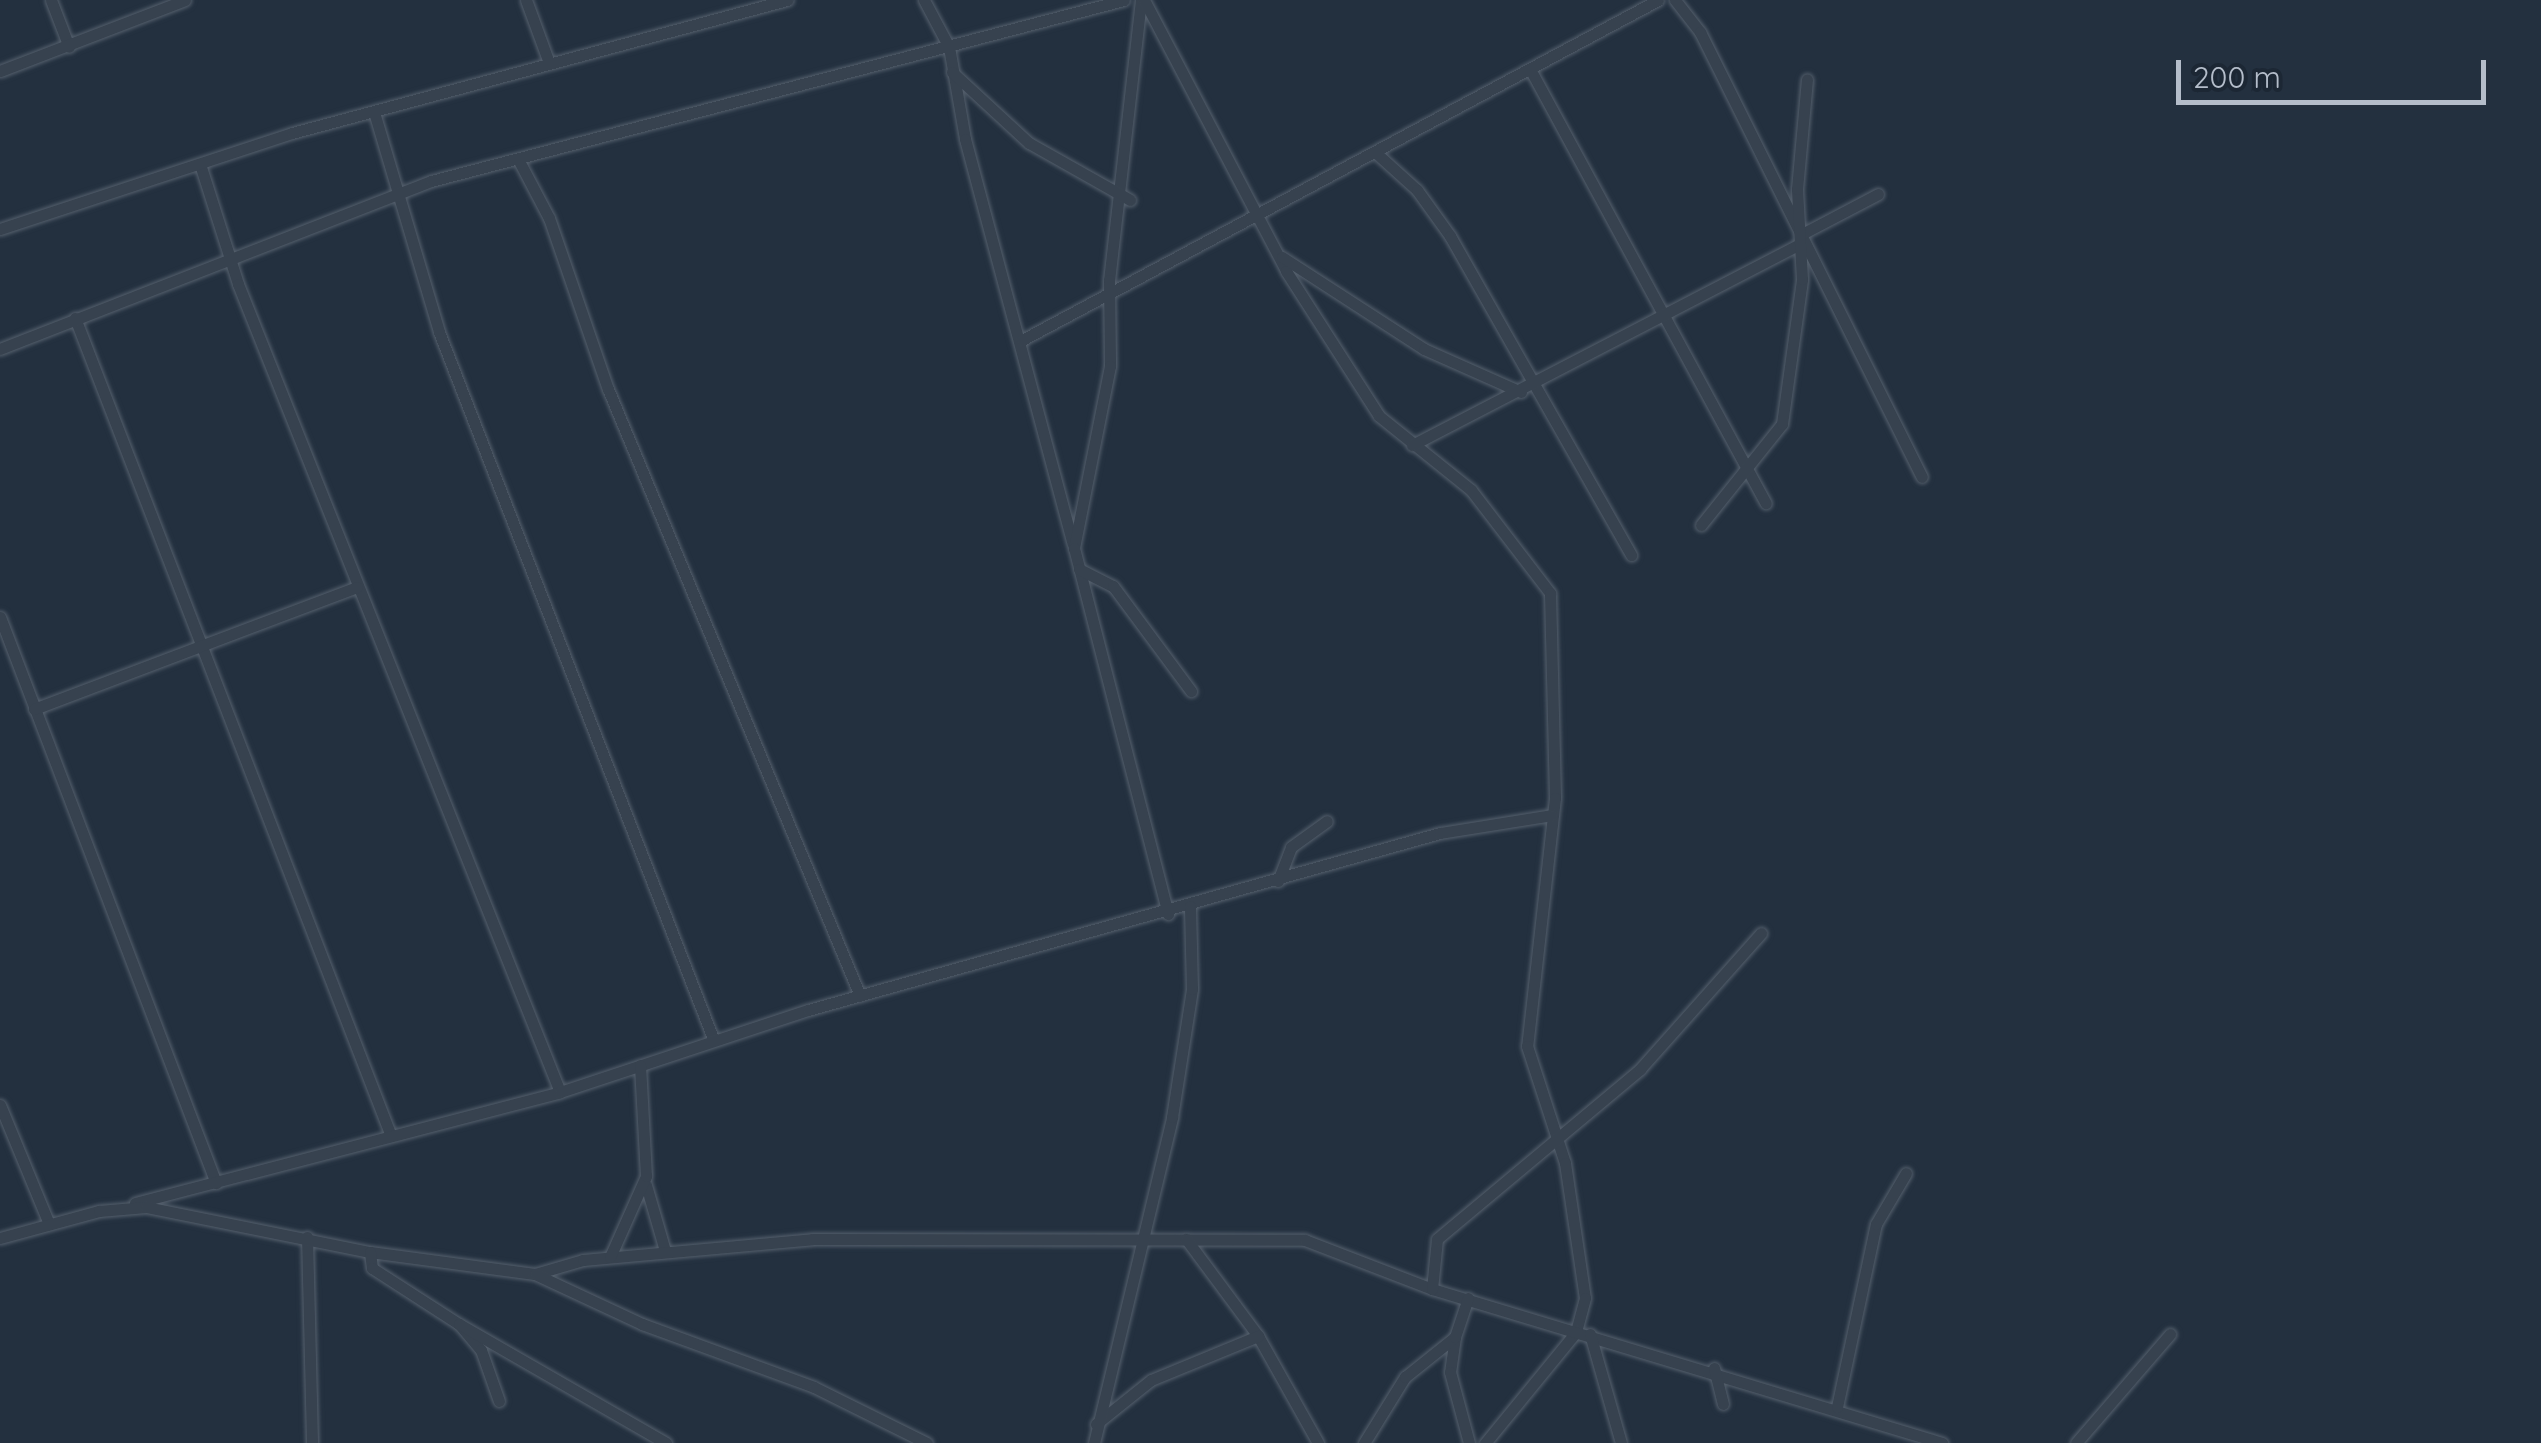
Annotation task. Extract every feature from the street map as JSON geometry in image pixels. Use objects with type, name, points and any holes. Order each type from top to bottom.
[{"type":"street","points":[[52,0],[69,48]]},
{"type":"street","points":[[0,70],[69,48],[185,0]]},
{"type":"street","points":[[526,0],[549,63]]},
{"type":"street","points":[[0,229],[374,112],[747,6],[787,0]]},
{"type":"street","points":[[924,0],[948,47],[1168,914]]},
{"type":"street","points":[[0,349],[395,195],[1124,0]]},
{"type":"street","points":[[1074,548],[1110,366],[1109,292],[1128,198],[1142,0]]},
{"type":"street","points":[[1142,0],[1278,254],[1379,416],[1471,490],[1548,586],[1558,742],[1527,1046],[1558,1137],[1584,1285],[1583,1333],[1620,1443]]},
{"type":"street","points":[[1022,340],[1658,0]]},
{"type":"street","points":[[1675,0],[1700,32],[1800,240],[1922,477]]},
{"type":"street","points":[[1530,69],[1766,503]]},
{"type":"street","points":[[952,72],[1030,143],[1128,198]]},
{"type":"street","points":[[1701,525],[1750,474],[1782,424],[1800,240],[1807,79]]},
{"type":"street","points":[[374,112],[395,195],[439,332],[714,1041]]},
{"type":"street","points":[[1375,152],[1417,190],[1450,236],[1631,555]]},
{"type":"street","points":[[518,159],[549,218],[608,389],[860,996]]},
{"type":"street","points":[[200,164],[231,259],[357,586],[560,1092]]},
{"type":"street","points":[[1412,445],[1534,385],[1878,194]]},
{"type":"street","points":[[1278,254],[1424,348],[1520,392]]},
{"type":"street","points":[[75,318],[391,1136]]},
{"type":"street","points":[[1079,569],[1114,586],[1191,691]]},
{"type":"street","points":[[34,709],[357,586]]},
{"type":"street","points":[[0,617],[216,1183]]},
{"type":"street","points":[[0,1238],[560,1092],[860,996],[1168,914],[1440,833],[1552,814]]},
{"type":"street","points":[[1278,881],[1290,847],[1327,821]]},
{"type":"street","points":[[1094,1443],[1144,1239],[1188,1014],[1190,906]]},
{"type":"street","points":[[1432,1288],[1437,1239],[1640,1069],[1761,932]]},
{"type":"street","points":[[640,1066],[646,1176],[665,1251]]},
{"type":"street","points":[[0,1106],[48,1224]]},
{"type":"street","points":[[1837,1407],[1876,1224],[1906,1173]]},
{"type":"street","points":[[610,1257],[646,1176]]},
{"type":"street","points":[[122,1206],[307,1237],[370,1252],[534,1274],[669,1335],[814,1387],[927,1443]]},
{"type":"street","points":[[307,1237],[312,1443]]},
{"type":"street","points":[[534,1274],[610,1257],[812,1239],[1305,1240],[1432,1288],[1714,1368],[1942,1443]]},
{"type":"street","points":[[1186,1239],[1258,1336],[1318,1443]]},
{"type":"street","points":[[370,1252],[372,1268],[459,1324],[666,1443]]},
{"type":"street","points":[[1468,1298],[1455,1337],[1450,1372],[1468,1443]]},
{"type":"street","points":[[459,1324],[481,1350],[499,1401]]},
{"type":"street","points":[[1485,1443],[1583,1333]]},
{"type":"street","points":[[2076,1443],[2170,1334]]},
{"type":"street","points":[[1096,1424],[1150,1380],[1258,1336]]},
{"type":"street","points":[[1364,1443],[1405,1377],[1455,1337]]},
{"type":"street","points":[[1714,1368],[1723,1404]]}]
